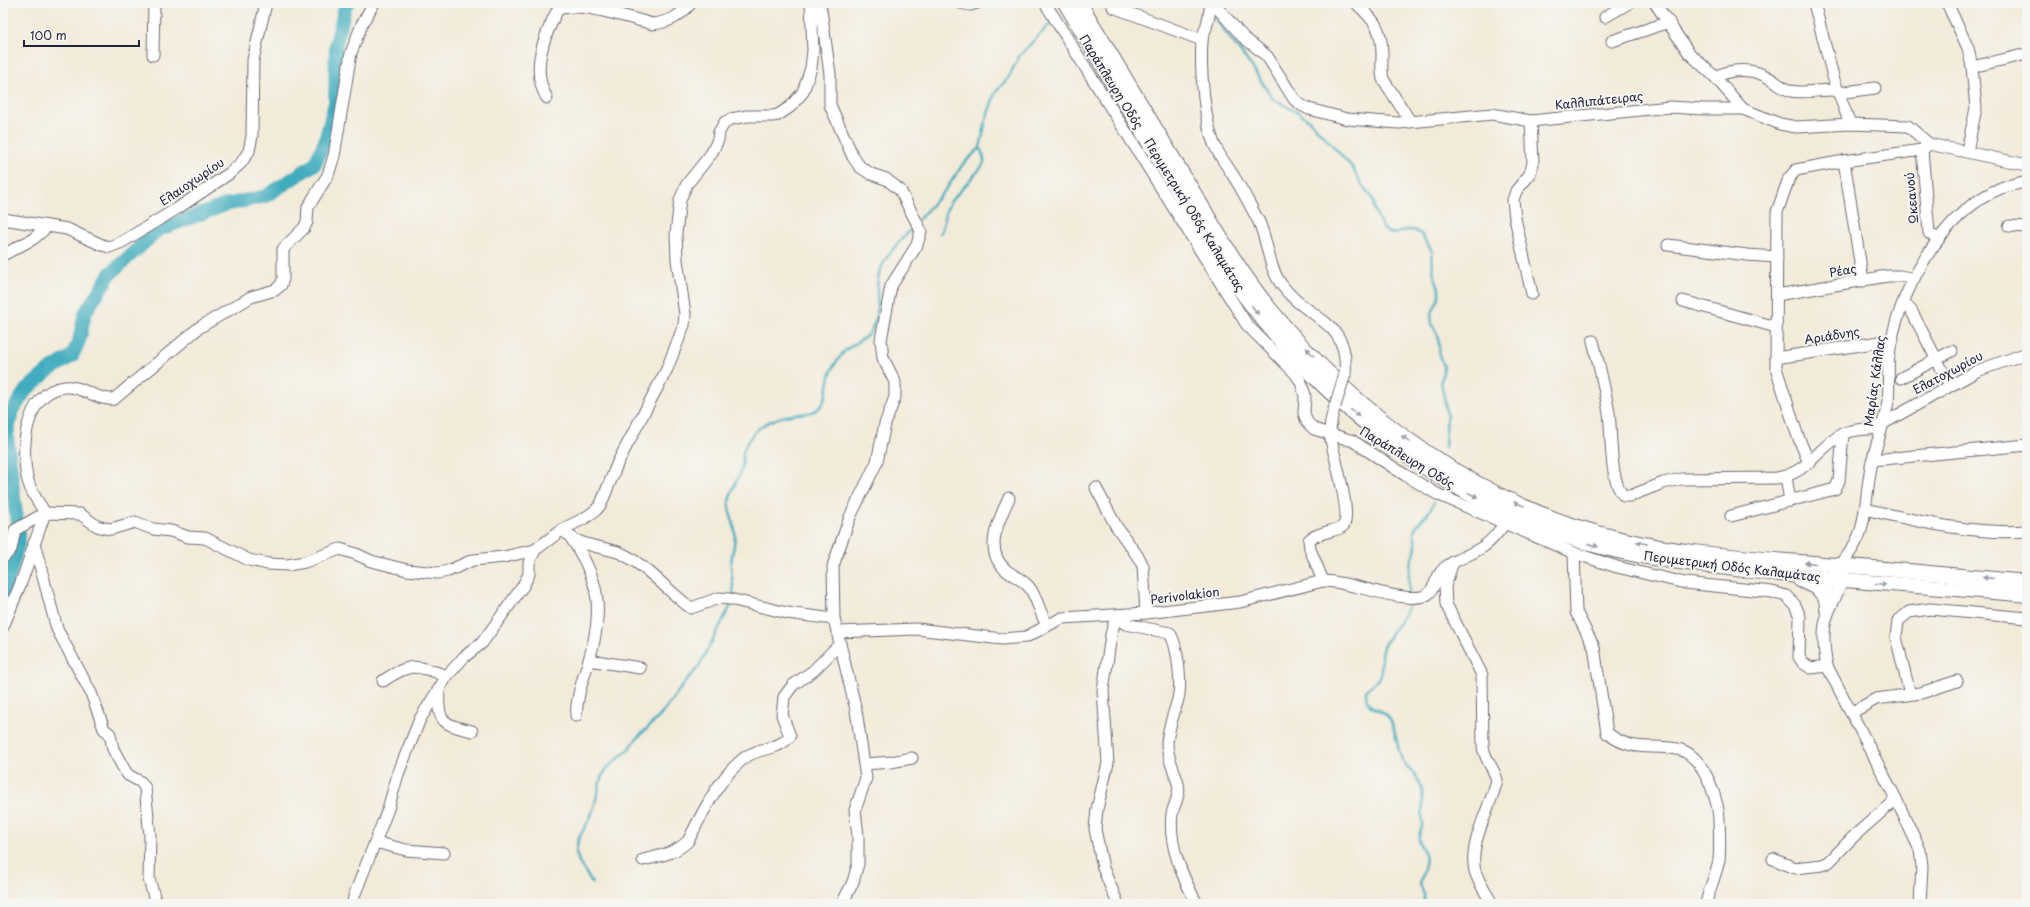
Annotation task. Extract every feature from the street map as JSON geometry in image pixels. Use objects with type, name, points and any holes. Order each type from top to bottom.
[{"type":"main road","name":"Περιμετρική Οδός Καλαμάτας","points":[[1065,3],[1237,286],[1262,319],[1319,380],[1385,439],[1458,488],[1499,509],[1577,540],[1618,551],[1668,561],[1837,580],[2027,595]]},
{"type":"main road","name":"Περιμετρική Οδός Καλαμάτας","points":[[1080,3],[1229,251],[1270,310],[1328,371],[1392,428],[1465,477],[1497,494],[1535,510],[1594,532],[1641,543],[1696,552],[2027,582]]},
{"type":"main road","points":[[1776,573],[1809,583],[1817,588],[1825,597]]},
{"type":"street","points":[[153,55],[154,3]]},
{"type":"street","name":"Ελαιοχωρίου","points":[[3,219],[67,229],[102,245],[116,245],[194,198],[230,173],[241,163],[249,150],[252,136],[254,60],[266,3]]},
{"type":"street","points":[[45,513],[31,489],[25,464],[27,426],[31,411],[39,400],[50,391],[73,386],[103,398],[114,399],[200,327],[251,297],[275,290],[281,285],[283,279],[283,249],[304,228],[307,222],[308,207],[328,175],[336,149],[352,53],[362,24],[374,3]]},
{"type":"street","points":[[547,98],[543,92],[538,70],[540,54],[558,10],[565,7],[581,7],[653,24],[664,23],[678,17],[691,3]]},
{"type":"street","points":[[3,558],[11,549],[19,528],[45,513],[80,514],[97,526],[104,528],[112,529],[135,522],[141,523],[153,529],[171,531],[188,537],[205,538],[249,560],[268,564],[288,565],[305,562],[340,549],[371,561],[407,570],[438,573],[448,571],[473,560],[504,557],[535,550],[563,529],[585,518],[596,510],[601,504],[618,462],[667,369],[680,336],[685,314],[677,260],[676,234],[680,200],[687,184],[711,154],[718,140],[719,132],[725,122],[731,119],[747,116],[778,115],[790,107],[803,92],[811,68],[814,51],[810,3]]},
{"type":"street","points":[[820,3],[830,74],[830,105],[853,157],[860,167],[871,174],[886,178],[900,190],[916,222],[920,238],[895,280],[889,294],[881,349],[883,358],[895,382],[895,398],[884,430],[877,462],[850,517],[834,560],[832,578],[834,619],[856,710],[866,778],[855,810],[858,836],[858,864],[853,882],[842,904]]},
{"type":"street","points":[[960,3],[970,5],[977,3]]},
{"type":"street","name":"Παράπλευρη Οδός","points":[[1045,3],[1247,325],[1290,368],[1301,382],[1305,396],[1304,413],[1307,422],[1314,429],[1353,441],[1436,494],[1574,553],[1617,567],[1685,583],[1772,592],[1786,596],[1795,605],[1800,617],[1798,652],[1801,660],[1811,668],[1827,666]]},
{"type":"street","points":[[1212,3],[1202,40],[1205,100],[1215,145],[1259,222],[1266,238],[1274,270],[1281,284],[1294,299],[1329,324],[1338,335],[1344,347],[1347,359],[1345,374],[1330,426],[1330,434],[1343,496],[1346,519],[1344,525],[1340,528],[1318,533],[1309,540],[1312,554],[1323,581]]},
{"type":"street","name":"Καλλιπάτειρας","points":[[1212,3],[1248,43],[1267,56],[1294,99],[1301,105],[1309,109],[1347,118],[1385,123],[1492,114],[1531,121],[1670,107],[1743,109],[1780,124],[1796,128],[1850,124],[1908,126],[1926,147]]},
{"type":"street","points":[[1356,3],[1377,25],[1382,44],[1381,73],[1383,80],[1410,121]]},
{"type":"street","points":[[1605,17],[1629,3]]},
{"type":"street","points":[[1655,3],[1689,53],[1715,77],[1743,109]]},
{"type":"street","points":[[1814,3],[1838,91],[1850,124]]},
{"type":"street","points":[[1946,3],[1968,48],[1972,68],[1976,108],[1967,151]]},
{"type":"street","points":[[1113,7],[1202,40]]},
{"type":"street","points":[[1612,41],[1669,22]]},
{"type":"street","points":[[1972,68],[2027,54]]},
{"type":"street","points":[[1715,77],[1722,73],[1738,70],[1750,71],[1764,75],[1792,92],[1838,91],[1875,88]]},
{"type":"street","points":[[1531,121],[1533,163],[1530,174],[1516,191],[1513,200],[1532,294]]},
{"type":"street","points":[[1809,463],[1799,440],[1778,377],[1776,358],[1777,210],[1791,174],[1799,168],[1926,147],[1967,151],[2027,165]]},
{"type":"street","name":"Ωκεανού","points":[[1926,147],[1929,233],[1938,239]]},
{"type":"street","points":[[1844,161],[1862,280]]},
{"type":"street","name":"Μαρίας Κάλλας","points":[[1837,580],[1842,565],[1857,541],[1865,509],[1873,460],[1884,424],[1889,389],[1890,355],[1893,340],[1904,302],[1914,279],[1928,252],[1938,239],[1966,211],[1983,198],[2001,188],[2027,181]]},
{"type":"street","points":[[2009,226],[2027,227]]},
{"type":"street","points":[[3,255],[32,238],[47,227]]},
{"type":"street","points":[[1668,245],[1747,255],[1777,257]]},
{"type":"street","name":"Ρέας","points":[[1777,295],[1894,275],[1914,279]]},
{"type":"street","points":[[1683,301],[1776,328]]},
{"type":"street","points":[[1904,302],[1912,312],[1950,385]]},
{"type":"street","name":"Αριάδνης","points":[[1776,358],[1893,340]]},
{"type":"street","points":[[1594,341],[1609,412],[1614,471],[1618,488],[1624,496],[1630,496],[1663,483],[1682,479],[1786,477],[1799,471],[1843,434]]},
{"type":"street","points":[[1901,378],[1952,351]]},
{"type":"street","name":"Ελατοχωρίου","points":[[1843,434],[1859,429],[1875,428],[1950,385],[1991,365],[2027,353]]},
{"type":"street","points":[[1731,516],[1831,491],[1838,485],[1843,434]]},
{"type":"street","points":[[1873,460],[2027,444]]},
{"type":"street","points":[[1786,477],[1790,501]]},
{"type":"street","points":[[1096,488],[1116,526],[1143,566],[1146,613]]},
{"type":"street","points":[[1009,498],[995,531],[994,546],[996,555],[1001,565],[1006,570],[1030,589],[1046,626]]},
{"type":"street","points":[[1865,509],[1922,522],[1999,532],[2027,531]]},
{"type":"street","points":[[3,627],[22,580],[45,513]]},
{"type":"street","name":"Perivolakion","points":[[838,632],[917,629],[1002,639],[1026,637],[1062,618],[1116,616],[1240,602],[1323,581],[1335,581],[1403,597],[1420,598],[1428,594],[1433,588],[1438,575],[1443,568],[1484,546],[1493,538],[1505,523]]},
{"type":"street","points":[[563,529],[588,565],[597,590],[598,604],[589,660],[577,697],[576,716]]},
{"type":"street","points":[[570,538],[619,552],[630,558],[691,608],[719,598],[732,599],[787,613],[834,619]]},
{"type":"street","points":[[34,543],[57,629],[92,693],[104,729],[110,734],[113,740],[113,749],[124,769],[128,775],[141,782],[145,788],[150,836],[149,879],[156,904]]},
{"type":"street","points":[[353,904],[354,896],[388,809],[398,774],[420,719],[447,676],[464,657],[482,642],[523,586],[529,574],[529,563],[535,550]]},
{"type":"street","points":[[1574,553],[1576,612],[1594,647],[1607,734],[1616,740],[1634,747],[1677,748],[1688,752],[1708,777],[1718,806],[1718,860],[1706,904]]},
{"type":"street","points":[[1453,562],[1445,586],[1446,604],[1482,675],[1483,747],[1485,757],[1495,773],[1497,780],[1474,856],[1475,871],[1492,904]]},
{"type":"street","points":[[1827,617],[1825,597],[1837,580]]},
{"type":"street","points":[[1837,580],[1827,617],[1825,636],[1827,666],[1850,713],[1896,799],[1920,850],[1922,866],[1920,904]]},
{"type":"street","points":[[1910,694],[1896,637],[1898,621],[1905,615],[1913,610],[1936,609],[2027,618]]},
{"type":"street","points":[[1118,904],[1103,868],[1095,829],[1097,809],[1108,762],[1103,691],[1110,635],[1116,616],[1124,624],[1170,633],[1175,644],[1178,672],[1178,697],[1169,729],[1167,744],[1178,784],[1172,823],[1181,873],[1197,904]]},
{"type":"street","points":[[644,860],[669,854],[683,846],[688,841],[711,799],[734,766],[756,751],[785,742],[790,736],[782,715],[784,697],[792,685],[813,671],[840,644]]},
{"type":"street","points":[[589,660],[640,668]]},
{"type":"street","points":[[383,681],[401,669],[411,666],[424,668],[447,676]]},
{"type":"street","points":[[1850,713],[1876,699],[1928,692],[1957,681]]},
{"type":"street","points":[[439,690],[438,707],[443,721],[449,725],[472,731]]},
{"type":"street","points":[[865,764],[891,762],[912,758]]},
{"type":"street","points":[[1773,859],[1795,868],[1822,865],[1829,862],[1853,837],[1896,799]]},
{"type":"street","points":[[375,842],[406,850],[444,853]]},
{"type":"waterway","points":[[3,593],[6,588],[19,541],[7,435],[12,412],[26,390],[48,371],[72,356],[79,341],[85,313],[110,274],[158,230],[225,205],[266,196],[315,164],[325,141],[335,103],[336,44],[345,7],[348,3]]},
{"type":"waterway","points":[[1213,16],[1252,67],[1273,99],[1309,120],[1352,167],[1362,185],[1374,200],[1374,208],[1382,227],[1387,232],[1394,234],[1406,230],[1414,230],[1421,234],[1432,251],[1433,271],[1439,289],[1439,297],[1431,315],[1432,324],[1438,336],[1440,358],[1444,366],[1441,382],[1447,414],[1445,447]]},
{"type":"waterway","points":[[919,219],[947,188],[963,164],[980,148],[986,120],[995,93],[1008,78],[1020,55],[1050,24]]},
{"type":"waterway","points":[[940,233],[943,227],[946,210],[951,201],[984,163],[984,157],[980,148]]},
{"type":"waterway","points":[[733,596],[731,563],[735,533],[729,502],[742,467],[744,449],[754,434],[767,423],[782,417],[811,412],[821,406],[826,395],[830,374],[835,364],[847,349],[867,336],[872,329],[877,310],[878,279],[883,264],[892,250],[915,225]]},
{"type":"waterway","points":[[1409,593],[1409,571],[1416,547],[1414,532],[1418,523],[1428,514],[1434,502]]},
{"type":"waterway","points":[[1409,602],[1404,615],[1388,637],[1382,650],[1380,674],[1376,681],[1366,691],[1366,698],[1371,706],[1382,711],[1389,718],[1394,728],[1402,759],[1421,785],[1422,826],[1419,834],[1419,840],[1426,858],[1420,884],[1424,894],[1424,904]]},
{"type":"waterway","points":[[592,883],[579,862],[576,852],[578,840],[590,818],[595,804],[601,778],[607,768],[629,749],[637,738],[660,716],[686,681],[698,668],[732,603]]}]
